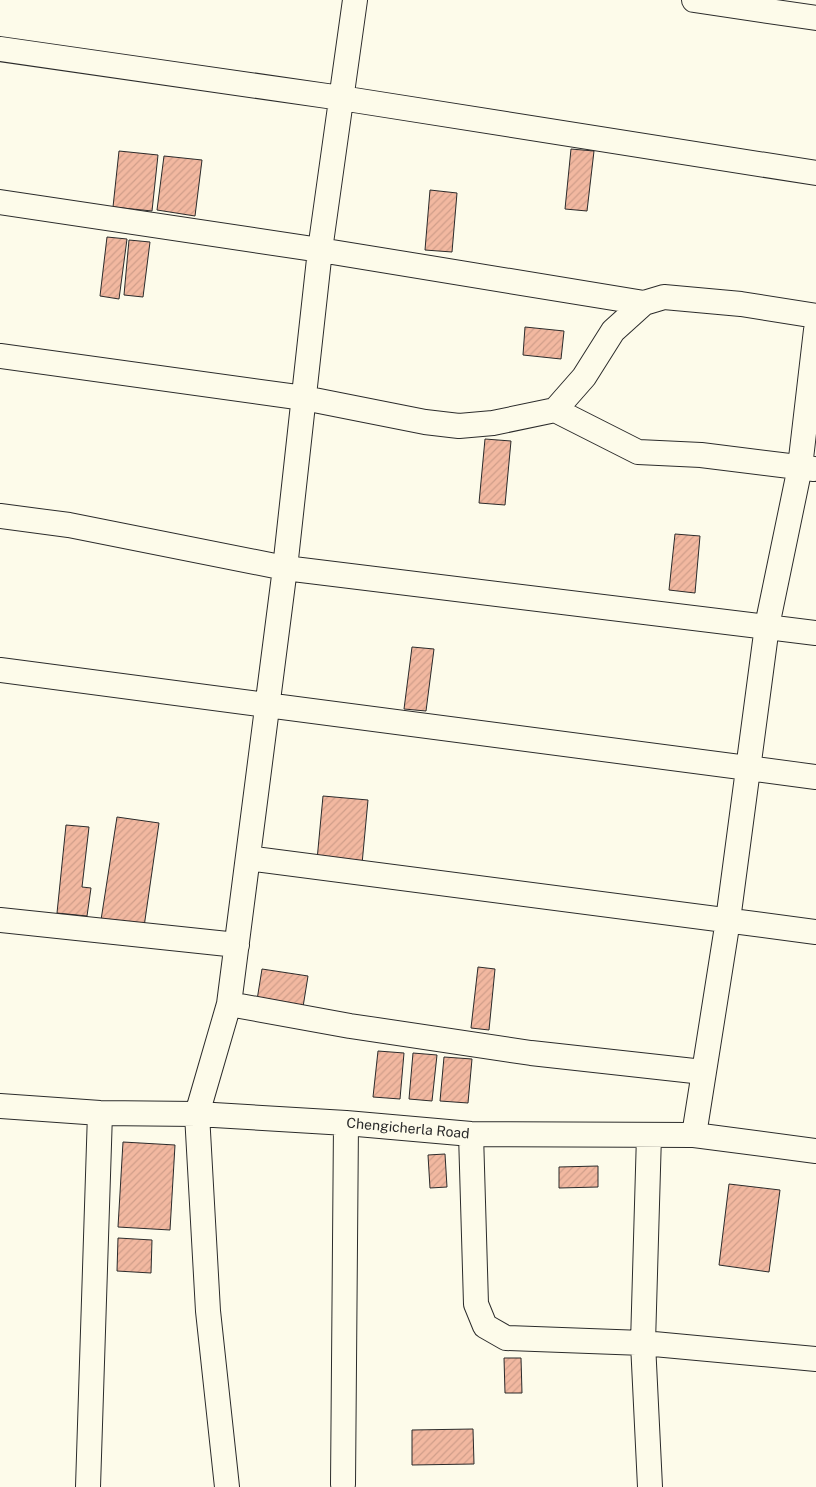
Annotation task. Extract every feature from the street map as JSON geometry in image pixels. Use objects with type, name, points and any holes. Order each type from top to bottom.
[{"type":"street","points":[[227,1487],[208,1311],[197,1114],[229,1004],[285,568],[320,250],[355,0]]},
{"type":"street","points":[[694,0],[816,18]]},
{"type":"street","points":[[0,49],[341,98],[816,173]]},
{"type":"street","points":[[0,202],[320,250],[644,303],[664,298],[741,304],[816,316]]},
{"type":"street","points":[[0,356],[304,398],[425,422],[459,426],[493,423],[555,410],[584,377],[613,331],[644,303]]},
{"type":"street","points":[[694,1135],[728,920],[767,626],[808,468],[816,330]]},
{"type":"street","points":[[555,410],[638,452],[701,455],[808,468]]},
{"type":"street","points":[[0,516],[69,525],[285,568],[816,633]]},
{"type":"street","points":[[0,670],[816,777]]},
{"type":"street","points":[[248,858],[816,932]]},
{"type":"street","points":[[0,920],[237,946]]},
{"type":"street","points":[[229,1004],[350,1026],[531,1053],[703,1072]]},
{"type":"street","name":"Chengicherla Road","points":[[0,1106],[100,1113],[197,1114],[346,1123],[471,1134],[694,1135],[816,1151]]},
{"type":"street","points":[[88,1487],[100,1113]]},
{"type":"street","points":[[343,1484],[346,1123]]},
{"type":"street","points":[[471,1134],[476,1304],[485,1326],[506,1338],[643,1343],[816,1359]]},
{"type":"street","points":[[649,1135],[643,1343],[650,1487]]},
{"type":"building","points":[[571,149],[594,151],[587,211],[565,209]]},
{"type":"building","points":[[119,151],[158,155],[152,211],[113,207]]},
{"type":"building","points":[[164,156],[202,160],[195,216],[157,210]]},
{"type":"building","points":[[430,190],[457,193],[452,252],[425,250]]},
{"type":"building","points":[[107,237],[127,239],[119,299],[100,296]]},
{"type":"building","points":[[129,240],[150,242],[143,297],[124,295]]},
{"type":"building","points":[[525,327],[564,331],[561,359],[523,355]]},
{"type":"building","points":[[485,439],[511,441],[505,505],[479,503]]},
{"type":"building","points":[[675,534],[700,536],[695,593],[669,590]]},
{"type":"building","points":[[412,647],[434,649],[426,711],[404,709]]},
{"type":"building","points":[[323,796],[368,800],[362,864],[317,860]]},
{"type":"building","points":[[117,817],[159,823],[144,927],[101,920]]},
{"type":"building","points":[[66,825],[89,827],[82,887],[91,888],[87,916],[57,913]]},
{"type":"building","points":[[478,967],[495,969],[489,1030],[471,1028]]},
{"type":"building","points":[[262,969],[308,976],[303,1007],[257,1000]]},
{"type":"building","points":[[378,1051],[404,1053],[400,1099],[373,1097]]},
{"type":"building","points":[[413,1053],[437,1055],[432,1101],[409,1099]]},
{"type":"building","points":[[444,1057],[472,1059],[468,1103],[440,1101]]},
{"type":"building","points":[[123,1142],[175,1145],[170,1230],[118,1227]]},
{"type":"building","points":[[445,1154],[447,1187],[430,1188],[428,1155]]},
{"type":"building","points":[[598,1166],[598,1187],[559,1188],[559,1167]]},
{"type":"building","points":[[729,1184],[780,1190],[769,1272],[719,1265]]},
{"type":"building","points":[[118,1238],[152,1240],[151,1273],[117,1271]]},
{"type":"building","points":[[504,1358],[521,1358],[522,1393],[505,1393]]},
{"type":"building","points":[[473,1429],[474,1464],[412,1465],[412,1430]]}]
